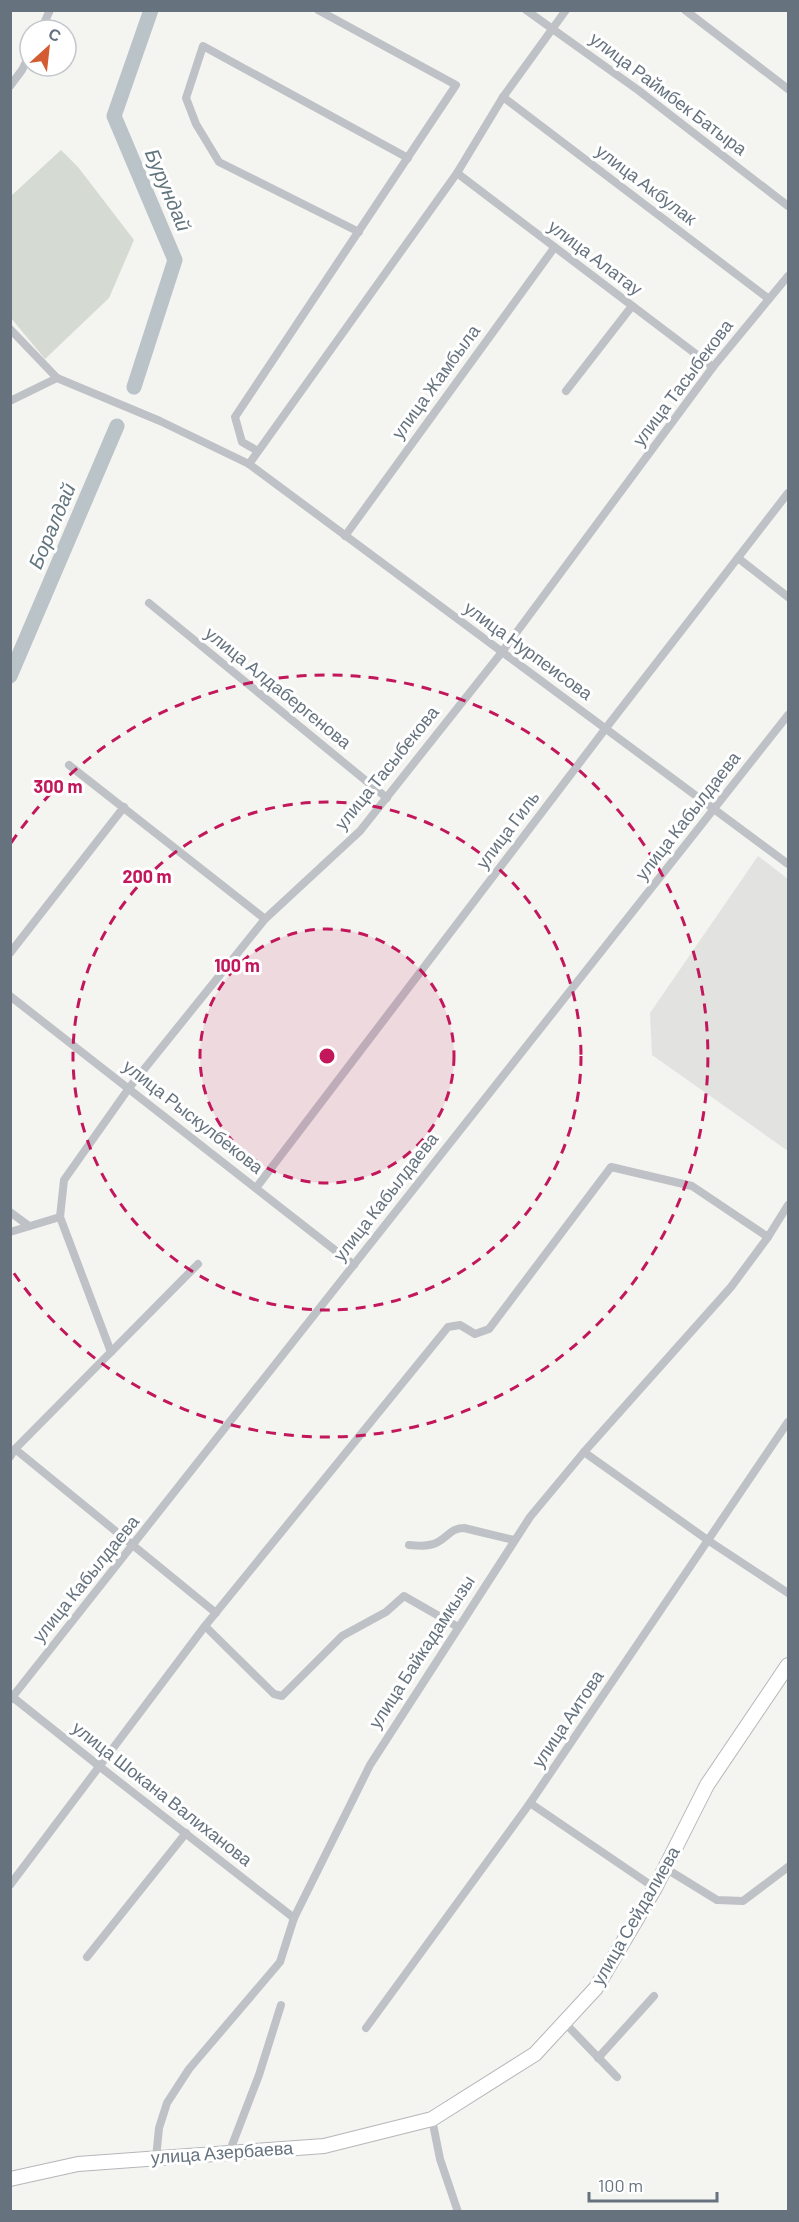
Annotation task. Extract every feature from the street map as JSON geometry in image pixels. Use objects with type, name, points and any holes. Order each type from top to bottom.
[{"type":"main road","name":"улица Сейдалиева","points":[[432,2119],[535,2055],[596,1988],[655,1888],[707,1785],[789,1665]]},
{"type":"main road","name":"улица Азербаева","points":[[10,2179],[78,2164],[324,2146],[432,2119]]},
{"type":"street","points":[[258,452],[242,442],[235,417],[456,85],[318,10]]},
{"type":"street","name":"улица Раймбек Батыра","points":[[526,10],[638,90],[789,206]]},
{"type":"street","points":[[249,464],[457,173],[503,97],[554,30],[566,10]]},
{"type":"street","points":[[685,10],[789,88]]},
{"type":"street","points":[[359,232],[219,162],[196,124],[186,98],[203,46],[408,158]]},
{"type":"street","name":"улица Акбулак","points":[[503,97],[769,299]]},
{"type":"street","name":"улица Алатау","points":[[457,173],[713,367]]},
{"type":"street","name":"улица Жамбыла","points":[[345,536],[554,248]]},
{"type":"street","name":"улица Тасыбекова","points":[[111,1352],[60,1217],[64,1180],[129,1088],[265,919],[360,831],[387,798],[502,652],[713,367],[789,276]]},
{"type":"street","points":[[566,391],[632,306]]},
{"type":"street","points":[[10,330],[57,378],[10,401]]},
{"type":"street","name":"улица Нурпеисова","points":[[57,378],[160,421],[249,464],[789,864]]},
{"type":"street","name":"улица Гиль","points":[[256,1188],[789,493]]},
{"type":"street","points":[[738,558],[789,597]]},
{"type":"street","name":"улица Алдабергенова","points":[[149,603],[387,798]]},
{"type":"street","name":"улица Кабылдаева","points":[[11,1698],[789,715]]},
{"type":"street","points":[[69,765],[265,919]]},
{"type":"street","points":[[10,953],[124,807]]},
{"type":"street","name":"улица Рыскулбекова","points":[[10,996],[354,1265]]},
{"type":"street","points":[[10,1886],[205,1626],[448,1328],[460,1325],[475,1334],[489,1329],[611,1167],[692,1186],[768,1237]]},
{"type":"street","name":"улица Байкадамкызы","points":[[156,2158],[159,2128],[167,2103],[189,2069],[280,1962],[294,1918],[370,1765],[514,1540],[584,1452],[731,1287],[789,1205]]},
{"type":"street","points":[[10,1212],[29,1226]]},
{"type":"street","points":[[10,1232],[60,1217]]},
{"type":"street","points":[[198,1264],[13,1453],[134,1545],[216,1613]]},
{"type":"street","name":"улица Аитова","points":[[366,2028],[530,1803],[789,1422]]},
{"type":"street","points":[[584,1452],[709,1541],[789,1593]]},
{"type":"street","points":[[409,1545],[425,1546],[438,1543],[457,1528],[514,1540]]},
{"type":"street","points":[[205,1626],[274,1694],[282,1696],[342,1636],[386,1612],[404,1596],[458,1627]]},
{"type":"street","name":"улица Шокана Валиханова","points":[[11,1698],[294,1918]]},
{"type":"street","points":[[530,1803],[655,1888]]},
{"type":"street","points":[[87,1957],[186,1833]]},
{"type":"street","points":[[665,1868],[717,1900],[743,1901],[789,1867]]},
{"type":"street","points":[[598,2058],[654,1996]]},
{"type":"street","points":[[229,2153],[259,2075],[281,2005]]},
{"type":"street","points":[[564,2022],[617,2077]]},
{"type":"street","points":[[432,2119],[440,2159],[458,2211]]},
{"type":"shaded area","points":[[61,150],[78,167],[134,240],[109,298],[45,359],[11,318],[11,196]]},
{"type":"shaded area","points":[[758,856],[788,879],[788,1151],[652,1055],[650,1013]]},
{"type":"waterway","name":"Бурундай","points":[[134,387],[175,260],[114,116],[151,10]]},
{"type":"waterway","name":"Боралдай","points":[[10,676],[117,426]]}]
